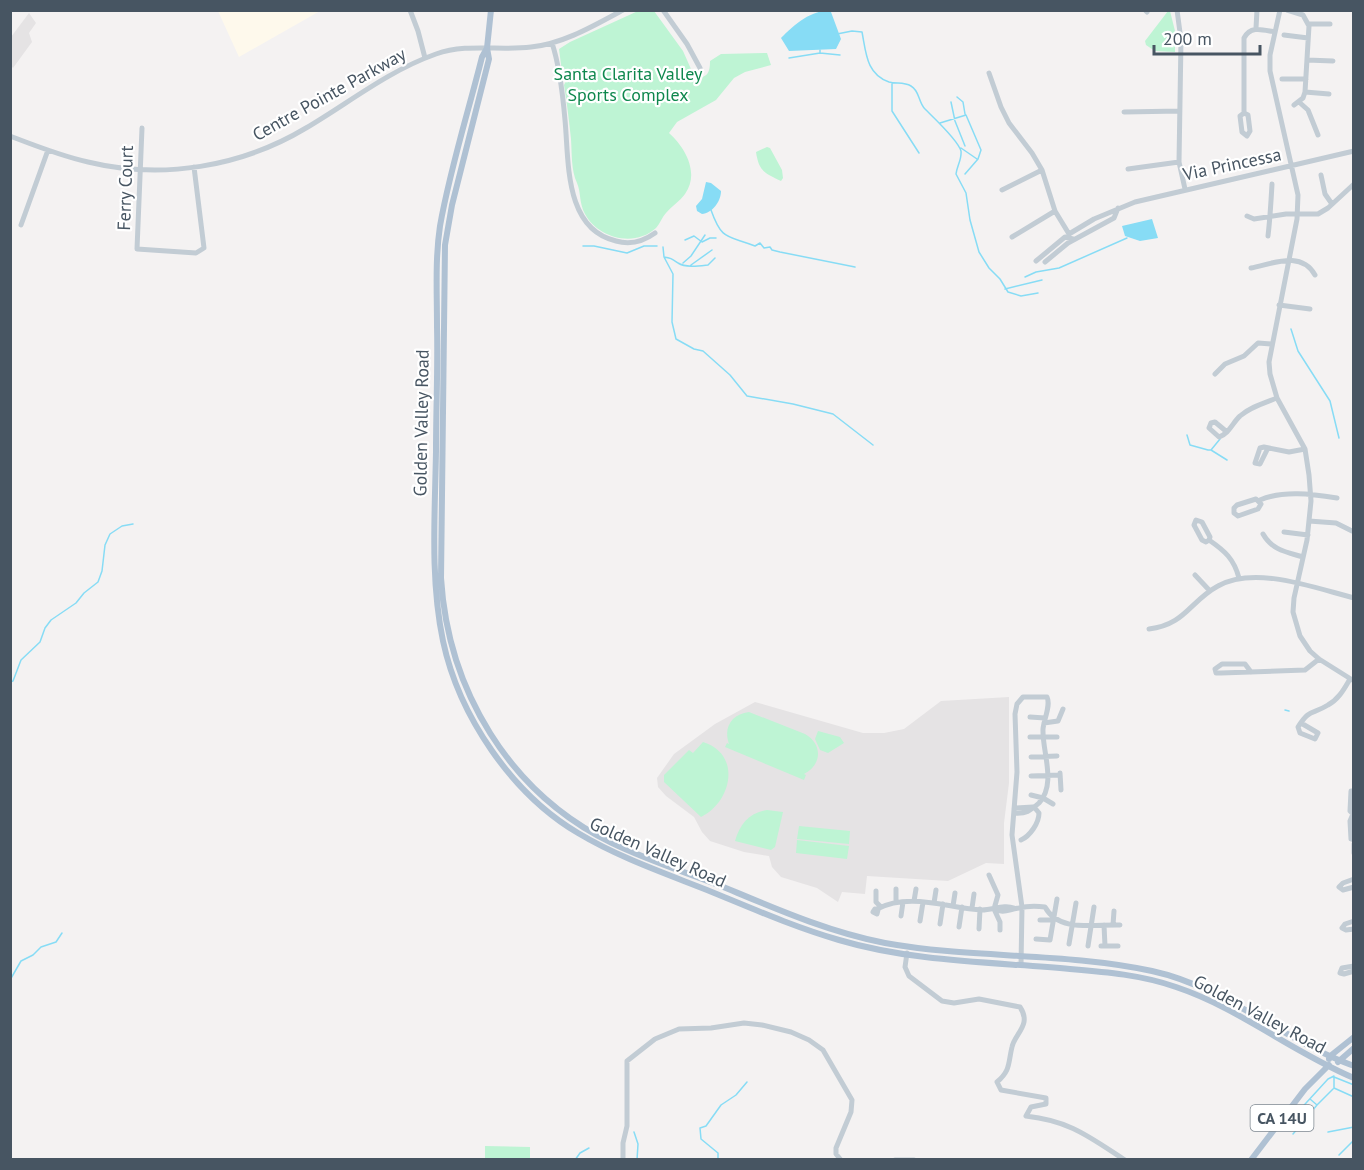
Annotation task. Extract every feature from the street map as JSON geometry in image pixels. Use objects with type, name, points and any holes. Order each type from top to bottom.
[{"type":"main road","name":"Golden Valley Road","points":[[491,10],[489,59],[452,205],[444,261],[442,591],[454,658],[478,716],[497,745],[528,782],[572,819],[611,842],[798,918],[843,932],[896,944],[1114,964],[1179,978],[1245,1010],[1329,1057],[1353,1066]]},
{"type":"main road","name":"Golden Valley Road","points":[[488,48],[482,57],[440,226],[435,578],[443,642],[459,693],[482,735],[516,780],[540,805],[577,833],[627,858],[797,926],[841,941],[907,953],[1113,973],[1175,986],[1204,998],[1328,1066],[1353,1077]]},
{"type":"main road","points":[[1328,1066],[1329,1057],[1353,1037]]},
{"type":"main road","name":"CA 14U","points":[[1251,1160],[1305,1089],[1328,1066],[1339,1062],[1353,1048]]},
{"type":"street","points":[[410,10],[425,58]]},
{"type":"street","name":"Centre Pointe Parkway","points":[[10,136],[48,150],[102,165],[141,170],[194,167],[237,158],[278,143],[372,85],[425,58],[458,49],[530,47],[552,43],[623,10]]},
{"type":"street","points":[[663,10],[687,44],[700,68]]},
{"type":"street","points":[[1177,10],[1181,40],[1179,162],[1185,189]]},
{"type":"street","points":[[1256,28],[1257,10]]},
{"type":"street","points":[[1280,10],[1270,55],[1271,81],[1298,195],[1298,214],[1271,344],[1270,374],[1277,398],[1305,449],[1311,494],[1308,535],[1294,598],[1295,623],[1304,644],[1318,659],[1352,680],[1334,700],[1306,714],[1301,723]]},
{"type":"street","points":[[1287,10],[1303,15],[1309,24],[1305,92],[1297,103],[1308,110],[1318,135]]},
{"type":"street","points":[[1309,24],[1330,24]]},
{"type":"street","points":[[1244,113],[1244,38],[1247,33],[1256,28],[1275,32]]},
{"type":"street","points":[[1284,35],[1308,38]]},
{"type":"street","points":[[552,43],[564,110],[569,175],[573,195],[582,216],[598,234],[614,241],[638,242],[655,233]]},
{"type":"street","points":[[1307,60],[1332,61]]},
{"type":"street","points":[[989,73],[1009,123],[1042,170],[1055,211],[1012,237]]},
{"type":"street","points":[[1282,79],[1306,79]]},
{"type":"street","points":[[1305,92],[1329,94]]},
{"type":"street","points":[[1124,112],[1180,111]]},
{"type":"street","name":"Ferry Court","points":[[142,128],[138,249],[196,253],[204,248],[194,167]]},
{"type":"street","points":[[21,225],[48,150]]},
{"type":"street","name":"Via Princessa","points":[[1055,211],[1069,234],[1118,208],[1185,189],[1353,151]]},
{"type":"street","points":[[1128,169],[1179,162]]},
{"type":"street","points":[[1002,190],[1042,170]]},
{"type":"street","points":[[1321,175],[1325,194],[1332,204]]},
{"type":"street","points":[[1268,236],[1272,184]]},
{"type":"street","points":[[1247,216],[1254,219],[1286,214],[1318,214],[1353,184]]},
{"type":"street","name":"Via Princessa","points":[[1045,262],[1073,239],[1112,219],[1118,208]]},
{"type":"street","name":"Via Princessa","points":[[1036,261],[1065,237],[1073,239]]},
{"type":"street","points":[[1251,268],[1274,261],[1288,261],[1305,264],[1315,275]]},
{"type":"street","points":[[1279,305],[1310,309]]},
{"type":"street","points":[[1215,374],[1225,364],[1244,356],[1253,346],[1263,342],[1271,344]]},
{"type":"street","points":[[1227,432],[1239,416],[1277,398]]},
{"type":"street","points":[[1268,448],[1289,452],[1305,449]]},
{"type":"street","points":[[1260,500],[1262,504],[1258,509],[1238,516],[1234,513],[1237,505],[1271,496],[1311,494],[1337,498]]},
{"type":"street","points":[[1309,521],[1327,521],[1352,531]]},
{"type":"street","points":[[1284,532],[1308,535]]},
{"type":"street","points":[[1263,534],[1277,549],[1303,556]]},
{"type":"street","points":[[1209,540],[1228,554],[1235,564],[1239,579]]},
{"type":"street","points":[[1195,575],[1210,591]]},
{"type":"street","points":[[1149,629],[1173,623],[1218,585],[1239,579],[1264,578],[1353,598]]},
{"type":"street","points":[[1251,672],[1245,664],[1222,664],[1215,669],[1216,673],[1221,674],[1305,670],[1318,659]]},
{"type":"street","points":[[1014,811],[1034,807],[1046,791],[1047,775],[1043,736],[1049,702],[1047,697],[1023,697],[1017,704],[1015,714],[1017,772],[1012,835],[1022,907],[1023,956],[1021,965]]},
{"type":"street","points":[[1030,717],[1058,721],[1063,709]]},
{"type":"street","points":[[1029,737],[1057,736]]},
{"type":"street","points":[[1031,757],[1057,756]]},
{"type":"street","points":[[1031,776],[1060,773],[1061,790]]},
{"type":"street","points":[[1353,791],[1350,800],[1350,811],[1353,815],[1350,826],[1353,853]]},
{"type":"street","points":[[1031,795],[1053,804]]},
{"type":"street","points":[[1021,840],[1026,837],[1039,818],[1039,813],[1034,807]]},
{"type":"street","points":[[989,875],[998,895],[994,909],[1000,922],[1000,930]]},
{"type":"street","points":[[1353,879],[1343,883],[1340,887],[1343,890],[1353,887]]},
{"type":"street","points":[[914,901],[916,888]]},
{"type":"street","points":[[896,889],[901,916]]},
{"type":"street","points":[[934,903],[936,890]]},
{"type":"street","points":[[876,891],[876,902],[879,908],[899,902],[914,901],[994,909],[1000,912],[1022,907],[1037,908],[1056,920],[1092,927],[1116,925],[1114,911]]},
{"type":"street","points":[[954,906],[955,893]]},
{"type":"street","points":[[972,908],[974,894]]},
{"type":"street","points":[[1036,939],[1050,940],[1051,917],[1057,899]]},
{"type":"street","points":[[920,921],[923,902]]},
{"type":"street","points":[[1069,944],[1076,903]]},
{"type":"street","points":[[940,924],[943,904]]},
{"type":"street","points":[[959,927],[962,907]]},
{"type":"street","points":[[1088,946],[1094,907]]},
{"type":"street","points":[[978,929],[980,909]]},
{"type":"street","points":[[1040,920],[1051,917]]},
{"type":"street","points":[[1353,921],[1342,927],[1344,930],[1353,928]]},
{"type":"street","points":[[1104,925],[1103,946],[1118,946]]},
{"type":"street","points":[[907,953],[905,968],[909,976],[942,1001],[954,1003],[979,999],[1020,1007],[1024,1014],[1022,1029],[1012,1047],[1009,1067],[997,1082],[1001,1090],[1046,1098],[1046,1104],[1031,1107],[1026,1116],[1047,1118],[1075,1128],[1125,1160]]},
{"type":"street","points":[[1353,966],[1342,968],[1340,973],[1353,971]]},
{"type":"street","points":[[623,1160],[623,1143],[627,1126],[627,1061],[655,1039],[679,1029],[711,1028],[744,1023],[791,1032],[809,1040],[823,1050],[852,1100],[851,1112],[836,1148],[836,1154],[842,1160]]},
{"type":"street","points":[[895,1160],[914,1160]]},
{"type":"shaded area","points":[[218,11],[320,11],[239,57]]},
{"type":"shaded area","points":[[29,13],[36,23],[29,33],[32,42],[13,68],[11,66],[11,37]]},
{"type":"shaded area","points":[[1009,697],[1009,783],[1004,823],[1004,864],[986,863],[948,881],[867,876],[865,894],[842,892],[838,902],[817,888],[781,877],[772,867],[769,856],[744,852],[710,841],[694,817],[658,787],[657,778],[674,754],[715,724],[755,702],[863,733],[884,733],[904,729],[941,701]]},
{"type":"green space","name":"Santa Clarita Valley Sports Complex","points":[[638,11],[654,11],[683,51],[695,78],[705,76],[709,71],[710,61],[721,54],[767,53],[771,65],[745,72],[734,78],[716,100],[677,122],[669,133],[680,145],[689,161],[691,178],[689,186],[683,197],[656,228],[637,238],[627,239],[617,238],[598,229],[583,210],[573,167],[564,85],[566,81],[562,72],[559,49]]},
{"type":"green space","points":[[1170,11],[1175,31],[1175,52],[1155,51],[1146,45],[1145,41]]},
{"type":"green space","points":[[770,148],[782,170],[781,181],[767,174],[759,164],[756,152]]},
{"type":"green space","points":[[749,712],[811,738],[817,749],[817,760],[804,774],[806,775],[804,780],[725,747],[727,743],[729,744],[727,732],[730,722],[738,715]]},
{"type":"green space","points":[[818,731],[840,737],[844,743],[828,753],[820,750],[815,739]]},
{"type":"green space","points":[[703,742],[715,748],[724,757],[728,767],[728,778],[726,790],[720,801],[701,817],[664,782],[664,775],[689,750],[693,753]]},
{"type":"green space","points":[[767,810],[783,812],[775,847],[771,850],[735,841],[746,820]]},
{"type":"green space","points":[[799,826],[850,831],[849,844],[797,839]]},
{"type":"green space","points":[[797,840],[849,846],[847,859],[796,853]]},
{"type":"green space","points":[[485,1146],[530,1147],[530,1159],[485,1159]]},
{"type":"water","points":[[832,10],[841,39],[836,49],[789,51],[781,38],[786,33],[810,15]]},
{"type":"water","points":[[706,182],[721,191],[721,195],[718,203],[712,209],[702,214],[697,211],[696,206],[702,199]]},
{"type":"water","points":[[1152,219],[1158,238],[1140,241],[1125,236],[1122,226]]},
{"type":"waterway","points":[[837,34],[862,32],[868,62],[876,74],[889,82],[906,84],[914,88],[923,106],[945,129],[961,151],[956,174],[966,193],[970,220],[979,252],[1008,292],[1021,296],[1038,293]]},
{"type":"waterway","points":[[820,50],[820,53],[840,55]]},
{"type":"waterway","points":[[789,58],[820,53]]},
{"type":"waterway","points":[[892,84],[892,111],[919,153]]},
{"type":"waterway","points":[[957,97],[963,102],[965,114]]},
{"type":"waterway","points":[[951,102],[955,121],[965,146]]},
{"type":"waterway","points":[[940,123],[966,115],[981,150],[978,159],[965,174]]},
{"type":"waterway","points":[[961,148],[977,159]]},
{"type":"waterway","points":[[711,210],[722,232],[732,238],[755,246],[760,243],[764,248],[770,247],[780,252],[855,267]]},
{"type":"waterway","points":[[683,263],[691,256],[705,235]]},
{"type":"waterway","points":[[685,240],[694,236],[702,242],[716,238]]},
{"type":"waterway","points":[[1025,277],[1036,272],[1059,268],[1127,238]]},
{"type":"waterway","points":[[583,246],[627,253],[644,246],[657,246]]},
{"type":"waterway","points":[[663,247],[664,257],[673,274],[672,322],[676,339],[694,349],[703,351],[730,375],[747,396],[833,414],[873,445]]},
{"type":"waterway","points":[[691,265],[712,250]]},
{"type":"waterway","points":[[664,257],[685,266],[708,265],[715,258]]},
{"type":"waterway","points":[[1005,289],[1042,280]]},
{"type":"waterway","points":[[1291,329],[1298,351],[1330,401],[1339,438]]},
{"type":"waterway","points":[[1187,435],[1190,445],[1208,450],[1211,450],[1220,439]]},
{"type":"waterway","points":[[1211,450],[1227,460]]},
{"type":"waterway","points":[[10,682],[13,681],[21,660],[40,642],[51,620],[76,603],[98,582],[102,571],[105,545],[110,534],[122,526],[133,524]]},
{"type":"waterway","points":[[1285,710],[1289,711]]},
{"type":"waterway","points":[[10,980],[21,961],[33,955],[41,947],[56,942],[62,933]]},
{"type":"waterway","points":[[1285,1126],[1328,1079],[1334,1076]]},
{"type":"waterway","points":[[1334,1077],[1334,1088],[1354,1097]]},
{"type":"waterway","points":[[1334,1077],[1354,1085]]},
{"type":"waterway","points":[[718,1160],[718,1153],[701,1139],[700,1128],[706,1126],[721,1105],[736,1095],[747,1082]]},
{"type":"waterway","points":[[1317,1105],[1333,1089]]},
{"type":"waterway","points":[[1293,1134],[1317,1105],[1310,1099]]},
{"type":"waterway","points":[[1328,1132],[1354,1127]]},
{"type":"waterway","points":[[634,1132],[638,1144],[637,1160]]},
{"type":"waterway","points":[[1339,1155],[1354,1140]]},
{"type":"waterway","points":[[575,1160],[580,1153],[589,1148]]}]
